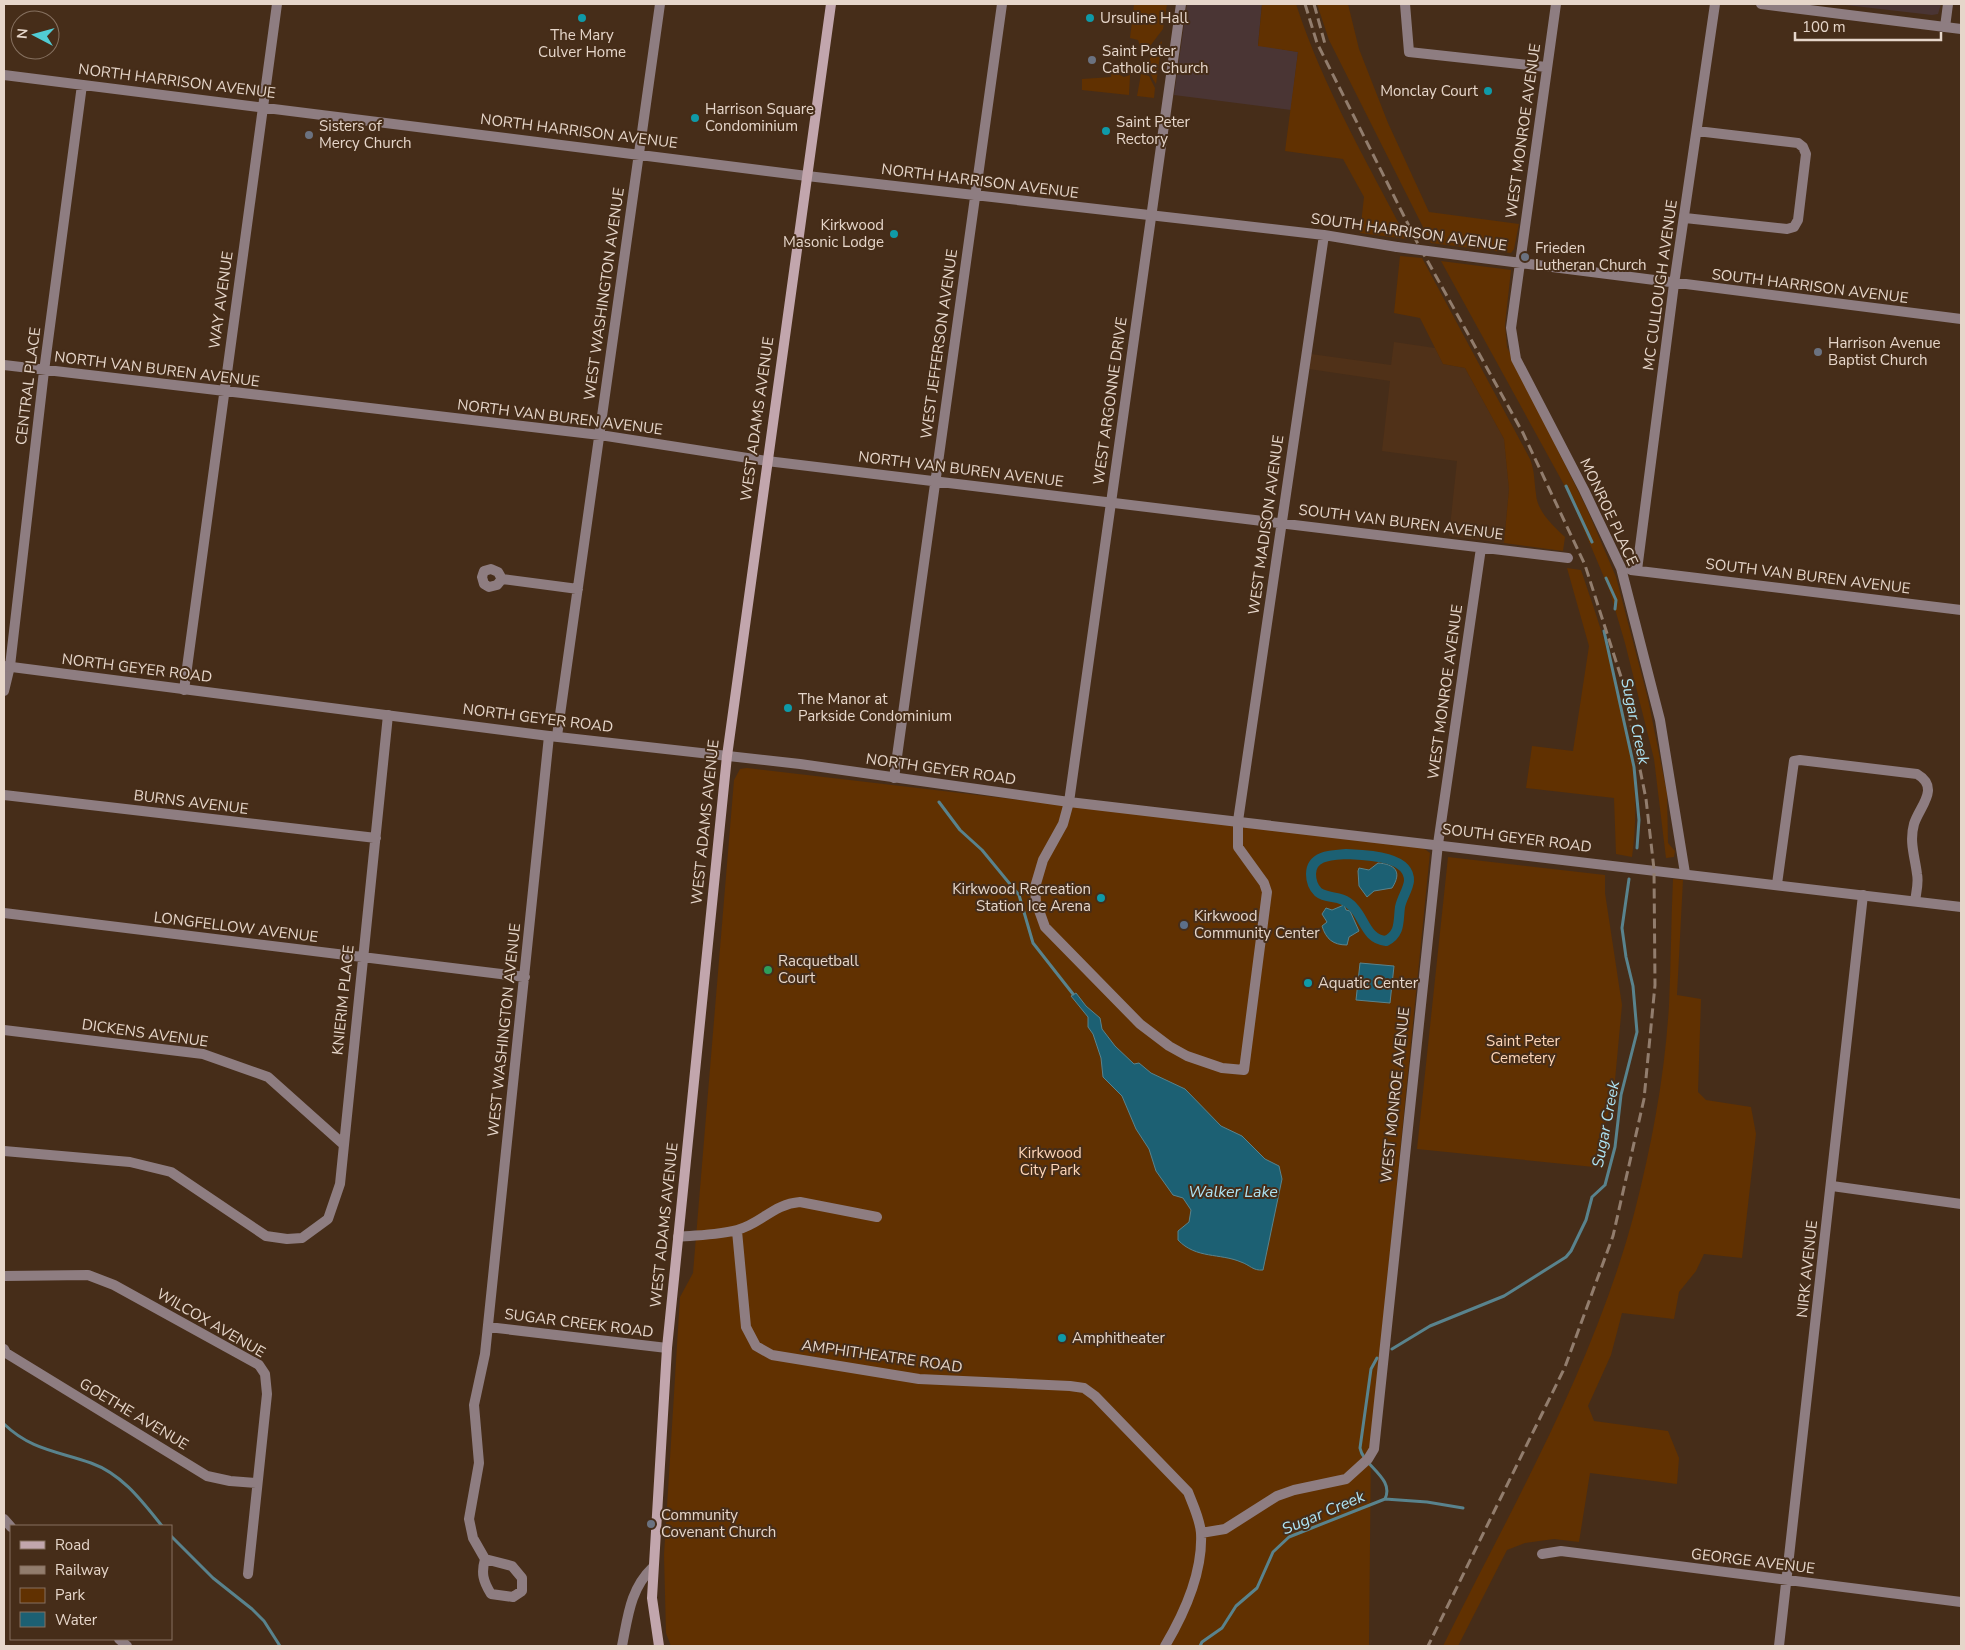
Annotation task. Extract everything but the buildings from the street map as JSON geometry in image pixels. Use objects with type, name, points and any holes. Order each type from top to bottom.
[{"type":"main road","name":"WEST ADAMS AVENUE","points":[[659,1646],[652,1598],[667,1348],[727,756],[831,4]]},
{"type":"street","name":"WAY AVENUE","points":[[184,690],[277,4]]},
{"type":"street","name":"WEST WASHINGTON AVENUE","points":[[485,1559],[473,1538],[470,1510],[479,1463],[474,1405],[485,1354],[524,977],[553,736],[578,590],[660,4]]},
{"type":"street","name":"WEST JEFFERSON AVENUE","points":[[894,778],[1002,4]]},
{"type":"street","name":"WEST ARGONNE DRIVE","points":[[1181,4],[1070,802],[1062,824],[1043,860],[1034,887],[1036,902],[1045,927],[1140,1024],[1170,1046],[1188,1056],[1222,1068],[1244,1070],[1251,1017]]},
{"type":"street","points":[[1405,4],[1409,52],[1546,68]]},
{"type":"street","name":"WEST MONROE AVENUE","points":[[1520,262],[1556,4]]},
{"type":"street","name":"MC CULLOUGH AVENUE","points":[[1637,570],[1674,284],[1715,4]]},
{"type":"street","points":[[1761,4],[1961,29]]},
{"type":"street","points":[[1945,27],[1948,4]]},
{"type":"street","name":"NORTH HARRISON AVENUE","points":[[4,75],[807,176],[1150,216]]},
{"type":"street","name":"CENTRAL PLACE","points":[[4,691],[82,85]]},
{"type":"street","points":[[1685,218],[1787,230],[1794,227],[1798,220],[1806,154],[1803,147],[1798,143],[1697,131]]},
{"type":"street","name":"SOUTH HARRISON AVENUE","points":[[1150,216],[1324,235],[1397,247],[1674,284],[1961,319]]},
{"type":"street","name":"WEST MADISON AVENUE","points":[[1251,1017],[1266,892],[1264,883],[1238,847],[1238,821],[1324,235]]},
{"type":"street","name":"MONROE PLACE","points":[[1520,262],[1511,328],[1516,359],[1584,490],[1620,568],[1660,720],[1685,873]]},
{"type":"street","name":"NORTH VAN BUREN AVENUE","points":[[4,365],[600,435],[767,461],[1111,502]]},
{"type":"street","name":"SOUTH VAN BUREN AVENUE","points":[[1111,502],[1568,558]]},
{"type":"street","name":"WEST MONROE AVENUE","points":[[1201,1533],[1225,1529],[1277,1496],[1294,1490],[1346,1478],[1368,1459],[1374,1449],[1438,844],[1481,548]]},
{"type":"street","name":"SOUTH VAN BUREN AVENUE","points":[[1620,568],[1961,610]]},
{"type":"street","points":[[502,579],[578,590]]},
{"type":"street","name":"NORTH GEYER ROAD","points":[[7,666],[184,690],[727,756],[1070,802]]},
{"type":"street","name":"KNIERIM PLACE","points":[[4,1150],[130,1162],[171,1172],[266,1236],[287,1239],[302,1238],[328,1219],[340,1184],[342,1144],[388,715]]},
{"type":"street","points":[[1777,884],[1794,762],[1800,760],[1908,773],[1922,777],[1928,784],[1929,793],[1914,825],[1912,835],[1912,847],[1918,874],[1915,901]]},
{"type":"street","name":"BURNS AVENUE","points":[[4,795],[376,838]]},
{"type":"street","name":"SOUTH GEYER ROAD","points":[[1070,802],[1961,907]]},
{"type":"street","name":"NIRK AVENUE","points":[[1780,1646],[1785,1580],[1803,1450],[1863,895]]},
{"type":"street","name":"LONGFELLOW AVENUE","points":[[4,913],[524,977]]},
{"type":"street","name":"DICKENS AVENUE","points":[[4,1030],[203,1054],[268,1077],[342,1144]]},
{"type":"street","points":[[1832,1186],[1961,1204]]},
{"type":"street","points":[[678,1237],[737,1230],[776,1208],[789,1203],[800,1202],[877,1217]]},
{"type":"street","name":"AMPHITHEATRE ROAD","points":[[737,1230],[746,1327],[756,1346],[772,1355],[919,1379],[1084,1388],[1188,1492],[1196,1512],[1201,1533]]},
{"type":"street","name":"WILCOX AVENUE","points":[[4,1276],[88,1275],[114,1285],[259,1365],[265,1374],[267,1394],[248,1574]]},
{"type":"street","name":"SUGAR CREEK ROAD","points":[[488,1327],[667,1348]]},
{"type":"street","name":"GOETHE AVENUE","points":[[4,1349],[6,1353],[207,1476],[230,1481],[257,1483]]},
{"type":"street","points":[[1165,1646],[1182,1617],[1192,1588],[1201,1533]]},
{"type":"street","name":"GEORGE AVENUE","points":[[1542,1554],[1561,1552],[1961,1602]]},
{"type":"street","points":[[485,1559],[512,1566],[522,1578],[522,1591],[513,1597],[491,1594],[484,1583],[482,1571],[485,1559]]},
{"type":"street","points":[[622,1646],[630,1608],[640,1579],[653,1567]]},
{"type":"shaded area","points":[[1187,4],[1262,4],[1258,45],[1298,52],[1291,110],[1174,95]]},
{"type":"shaded area","points":[[1837,4],[1941,4],[1938,14],[1932,15]]},
{"type":"shaded area","points":[[1394,342],[1435,348],[1443,364],[1465,368],[1504,439],[1509,489],[1504,543],[1449,536],[1457,461],[1382,451],[1390,381],[1309,369],[1311,354],[1391,365]]},
{"type":"green space","points":[[1134,4],[1167,4],[1163,29],[1147,50],[1141,49],[1138,40],[1130,38]]},
{"type":"green space","points":[[1262,4],[1296,4],[1332,95],[1407,239],[1360,233],[1364,197],[1343,159],[1285,151],[1298,52],[1258,46]]},
{"type":"green space","points":[[1317,4],[1348,4],[1359,49],[1388,123],[1429,212],[1519,224],[1514,249],[1511,253],[1431,243],[1329,40]]},
{"type":"green space","points":[[1162,41],[1156,84],[1149,67],[1151,56]]},
{"type":"green space","points":[[1112,69],[1119,70],[1120,75],[1124,77],[1130,75],[1129,95],[1082,90],[1082,79],[1111,77]]},
{"type":"green space","points":[[1141,74],[1149,76],[1155,88],[1154,98],[1137,96]]},
{"type":"green space","points":[[1400,256],[1422,258],[1530,459],[1539,506],[1546,518],[1565,537],[1563,551],[1504,543],[1509,489],[1504,439],[1465,368],[1443,364],[1420,318],[1394,313]]},
{"type":"green space","points":[[1441,261],[1511,270],[1505,325],[1507,347],[1587,509],[1616,577],[1648,699],[1667,793],[1668,843],[1675,851],[1674,857],[1666,858],[1654,759],[1625,643],[1609,589],[1568,492]]},
{"type":"green space","points":[[1567,568],[1581,570],[1604,639],[1623,711],[1630,747],[1634,784],[1635,820],[1632,857],[1616,854],[1614,798],[1526,788],[1532,746],[1573,751],[1589,646]]},
{"type":"green space","name":"Kirkwood City Park","points":[[747,768],[1422,847],[1430,853],[1371,1442],[1369,1646],[671,1646],[666,1633],[664,1555],[680,1297],[693,1273],[734,780],[740,769]]},
{"type":"green space","name":"Saint Peter Cemetery","points":[[1448,857],[1605,875],[1605,893],[1622,1005],[1614,1091],[1594,1167],[1417,1149]]},
{"type":"green space","points":[[1673,879],[1683,880],[1677,995],[1701,999],[1698,1092],[1706,1100],[1751,1107],[1756,1134],[1742,1258],[1704,1254],[1696,1271],[1679,1292],[1674,1319],[1622,1313],[1611,1355],[1588,1406],[1594,1421],[1668,1431],[1679,1458],[1677,1484],[1590,1473],[1579,1542],[1554,1539],[1525,1543],[1507,1550],[1458,1646],[1443,1646],[1550,1433],[1598,1323],[1618,1267],[1641,1185],[1661,1083],[1669,1005]]},
{"type":"water","points":[[1378,863],[1395,869],[1397,877],[1392,888],[1374,891],[1367,897],[1359,886],[1358,871],[1359,868],[1369,870]]},
{"type":"water","points":[[1344,905],[1346,910],[1350,911],[1359,931],[1349,937],[1347,945],[1338,944],[1331,940],[1322,926],[1327,922],[1322,914],[1326,908],[1332,910]]},
{"type":"water","points":[[1360,963],[1394,966],[1390,1003],[1356,1000]]},
{"type":"water","name":"Walker Lake","points":[[1076,993],[1086,1006],[1100,1018],[1102,1029],[1115,1046],[1134,1064],[1139,1063],[1151,1073],[1185,1089],[1221,1126],[1242,1136],[1265,1159],[1279,1166],[1282,1179],[1263,1270],[1254,1269],[1233,1259],[1200,1253],[1185,1246],[1178,1240],[1178,1231],[1189,1222],[1191,1210],[1183,1198],[1173,1195],[1156,1171],[1149,1149],[1136,1129],[1122,1096],[1103,1077],[1101,1058],[1093,1034],[1088,1027],[1088,1017],[1071,996]]},
{"type":"waterway","name":"Sugar Creek","points":[[1566,486],[1592,542]]},
{"type":"waterway","name":"Sugar Creek","points":[[1606,578],[1616,600],[1615,609]]},
{"type":"waterway","name":"Sugar Creek","points":[[1604,631],[1634,767],[1639,820],[1637,848]]},
{"type":"waterway","points":[[939,802],[960,830],[982,850],[1019,895],[1033,943],[1073,994]]},
{"type":"waterway","points":[[1346,854],[1385,858],[1402,866],[1407,872],[1409,881],[1400,907],[1398,926],[1391,938],[1386,941],[1374,937],[1366,928],[1357,912],[1348,903],[1344,900],[1326,896],[1318,892],[1314,886],[1311,874],[1314,863],[1323,857],[1346,854]]},
{"type":"waterway","name":"Sugar Creek","points":[[1392,1349],[1430,1326],[1504,1296],[1566,1257],[1571,1251],[1586,1220],[1592,1197],[1605,1185],[1615,1147],[1621,1095],[1637,1032],[1633,986],[1622,928],[1629,879]]},
{"type":"waterway","name":"Sugar Creek","points":[[1377,1358],[1371,1369],[1360,1448],[1362,1454],[1386,1485],[1385,1499]]},
{"type":"waterway","points":[[4,1424],[14,1433],[34,1445],[91,1463],[112,1474],[131,1489],[161,1525]]},
{"type":"waterway","name":"Sugar Creek","points":[[1200,1646],[1202,1642],[1222,1628],[1236,1606],[1257,1588],[1273,1552],[1289,1537],[1385,1499],[1427,1502],[1463,1508]]},
{"type":"waterway","points":[[172,1537],[213,1578],[264,1621],[280,1646]]},
{"type":"railway","points":[[1305,4],[1317,43],[1417,242],[1523,433],[1585,565],[1622,680],[1646,799],[1654,869],[1655,985],[1644,1099],[1613,1236],[1565,1367],[1428,1646]]},
{"type":"railway","points":[[1314,4],[1325,44]]},
{"type":"place","name":"The Mary Culver Home","points":[[582,18]]},
{"type":"place","name":"Ursuline Hall","points":[[1090,18]]},
{"type":"place","name":"Saint Peter Catholic Church","points":[[1092,60]]},
{"type":"place","name":"Monclay Court","points":[[1488,91]]},
{"type":"place","name":"Harrison Square Condominium","points":[[695,118]]},
{"type":"place","name":"Saint Peter Rectory","points":[[1106,131]]},
{"type":"place","name":"Sisters of Mercy Church","points":[[309,135]]},
{"type":"place","name":"Kirkwood Masonic Lodge","points":[[894,234]]},
{"type":"place","name":"Frieden Lutheran Church","points":[[1525,257]]},
{"type":"place","name":"Harrison Avenue Baptist Church","points":[[1818,352]]},
{"type":"place","name":"The Manor at Parkside Condominium","points":[[788,708]]},
{"type":"place","name":"Kirkwood Recreation Station Ice Arena","points":[[1101,898]]},
{"type":"place","name":"Kirkwood Community Center","points":[[1184,925]]},
{"type":"place","name":"Racquetball Court","points":[[768,970]]},
{"type":"place","name":"Aquatic Center","points":[[1308,983]]},
{"type":"place","name":"Amphitheater","points":[[1062,1338]]},
{"type":"place","name":"Community Covenant Church","points":[[651,1524]]}]
